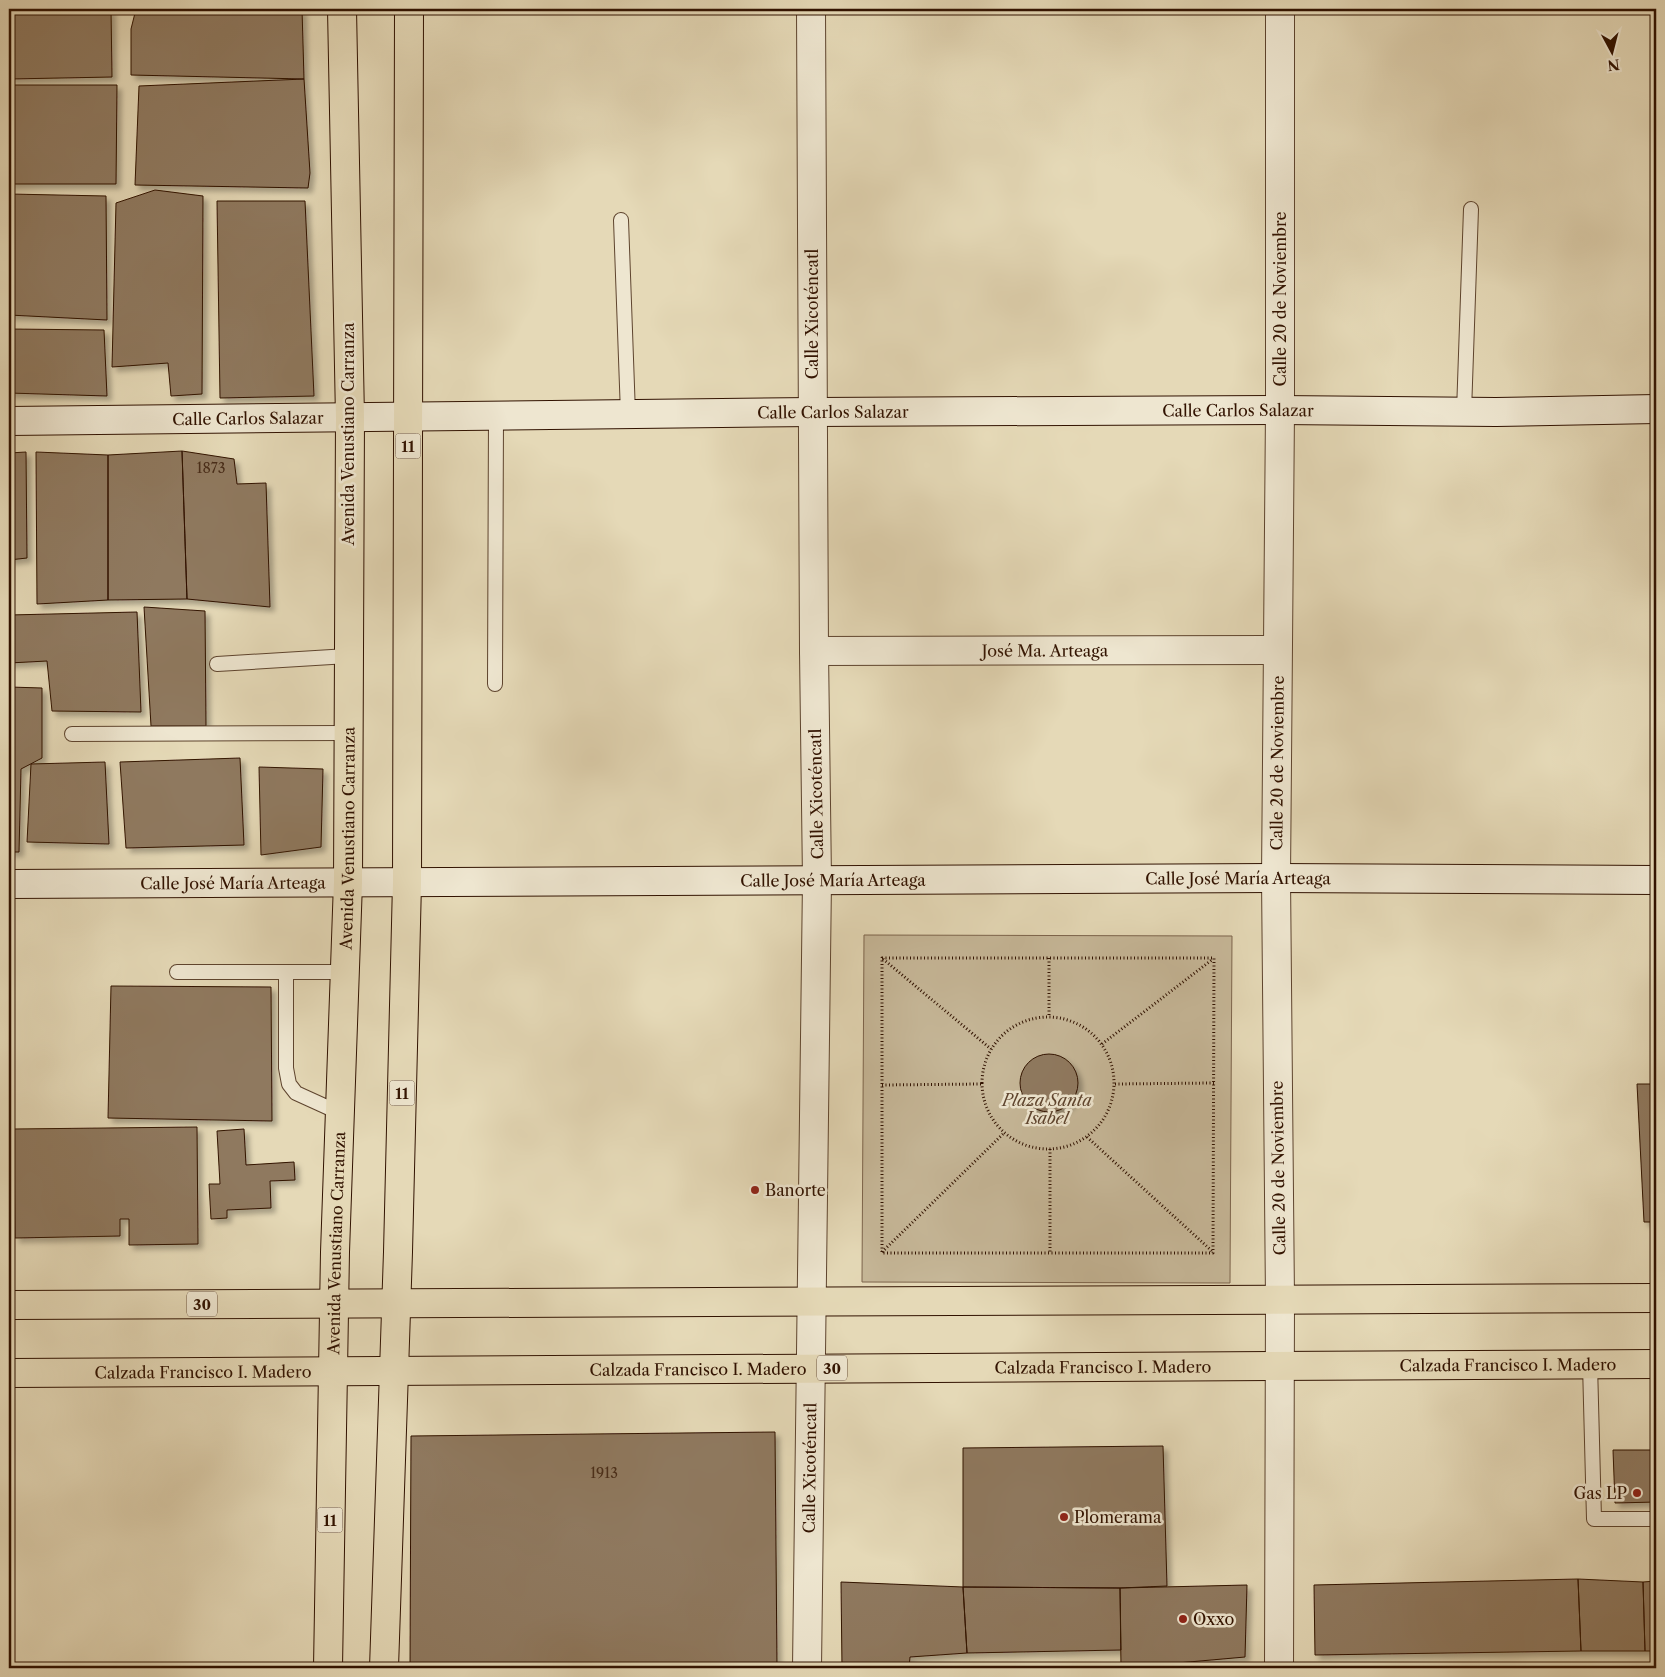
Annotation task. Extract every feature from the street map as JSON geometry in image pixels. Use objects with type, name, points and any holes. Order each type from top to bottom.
[{"type":"main road","name":"Avenida Venustiano Carranza","points":[[328,1668],[334,1304],[348,882],[350,418],[342,9]]},
{"type":"main road","name":"11","points":[[384,1668],[407,883],[409,9]]},
{"type":"main road","name":"30","points":[[9,1305],[1656,1298]]},
{"type":"main road","name":"Calzada Francisco I. Madero","points":[[9,1373],[1656,1364]]},
{"type":"street","name":"Calle Xicoténcatl","points":[[807,1668],[817,880],[811,9]]},
{"type":"street","name":"Calle 20 de Noviembre","points":[[1279,1668],[1280,1300],[1276,878],[1280,410],[1280,9]]},
{"type":"street","name":"Calle Carlos Salazar","points":[[9,421],[813,412],[1280,410],[1464,412],[1656,409]]},
{"type":"street","name":"José Ma. Arteaga","points":[[814,651],[1277,650]]},
{"type":"street","name":"Calle José María Arteaga","points":[[9,884],[1276,878],[1656,880]]},
{"type":"lane","points":[[1464,412],[1471,209]]},
{"type":"lane","points":[[621,220],[628,414]]},
{"type":"lane","points":[[495,684],[496,416]]},
{"type":"lane","points":[[217,664],[348,656]]},
{"type":"lane","points":[[72,734],[348,733]]},
{"type":"lane","points":[[176,972],[344,972]]},
{"type":"lane","points":[[286,972],[286,1068],[289,1084],[296,1093],[340,1113]]},
{"type":"lane","points":[[1590,1364],[1594,1519],[1656,1519]]},
{"type":"path","points":[[882,958],[1214,958]]},
{"type":"path","points":[[882,958],[991,1049]]},
{"type":"path","points":[[882,958],[882,1253]]},
{"type":"path","points":[[1048,958],[1049,1016]]},
{"type":"path","points":[[1102,1044],[1214,958]]},
{"type":"path","points":[[1213,1253],[1214,958]]},
{"type":"path","points":[[1049,1016],[1069,1019],[1088,1029],[1102,1044],[1112,1062],[1115,1084],[1111,1104],[1102,1122],[1087,1137],[1069,1146],[1050,1149],[1033,1147],[1018,1142],[1004,1133],[992,1119],[984,1103],[981,1084],[984,1066],[991,1049],[1001,1035],[1015,1025],[1032,1018],[1049,1016]]},
{"type":"path","points":[[1115,1084],[1214,1083]]},
{"type":"path","points":[[882,1085],[981,1084]]},
{"type":"path","points":[[882,1253],[1004,1133]]},
{"type":"path","points":[[1087,1137],[1213,1253]]},
{"type":"path","points":[[1050,1149],[1050,1253]]},
{"type":"path","points":[[882,1253],[1213,1253]]},
{"type":"green space","name":"Plaza Santa Isabel","points":[[864,935],[1232,936],[1230,1283],[862,1282]]},
{"type":"building","points":[[9,9],[111,9],[112,77],[9,79]]},
{"type":"building","points":[[136,9],[302,9],[304,79],[131,75],[131,29]]},
{"type":"building","points":[[304,79],[310,173],[308,188],[135,185],[139,86]]},
{"type":"building","points":[[9,85],[117,85],[116,184],[9,184]]},
{"type":"building","points":[[155,190],[203,196],[202,394],[171,396],[168,363],[112,367],[116,203]]},
{"type":"building","points":[[9,194],[106,196],[107,320],[9,315]]},
{"type":"building","points":[[217,201],[305,201],[314,396],[220,398]]},
{"type":"building","points":[[9,329],[104,330],[107,396],[9,393]]},
{"type":"building","points":[[182,451],[234,459],[237,484],[266,483],[270,607],[187,599]]},
{"type":"building","points":[[182,451],[187,599],[108,600],[108,455]]},
{"type":"building","points":[[26,452],[27,558],[9,560],[9,453]]},
{"type":"building","points":[[36,452],[108,455],[108,600],[37,604]]},
{"type":"building","points":[[144,607],[205,611],[206,726],[151,726]]},
{"type":"building","points":[[137,612],[141,712],[52,711],[47,661],[9,663],[9,615]]},
{"type":"building","points":[[9,687],[42,688],[42,758],[21,769],[19,852],[9,852]]},
{"type":"building","points":[[240,758],[244,845],[126,848],[120,762]]},
{"type":"building","points":[[105,762],[109,844],[27,842],[31,764]]},
{"type":"building","points":[[259,767],[323,769],[321,847],[261,855]]},
{"type":"building","points":[[111,986],[271,987],[272,1121],[108,1118]]},
{"type":"building","points":[[1043,1054],[1055,1054],[1065,1058],[1074,1067],[1078,1089],[1070,1104],[1055,1112],[1043,1112],[1033,1108],[1024,1099],[1020,1089],[1020,1077],[1024,1067],[1033,1058]]},
{"type":"building","points":[[1637,1084],[1656,1084],[1656,1222],[1644,1222]]},
{"type":"building","points":[[197,1127],[198,1244],[129,1245],[129,1219],[120,1219],[120,1236],[15,1238],[14,1129]]},
{"type":"building","points":[[244,1129],[246,1165],[294,1162],[295,1180],[270,1181],[271,1208],[227,1210],[227,1218],[211,1219],[209,1184],[220,1184],[217,1131]]},
{"type":"building","points":[[775,1432],[777,1668],[410,1668],[411,1436]]},
{"type":"building","name":"Plomerama","points":[[1163,1446],[1167,1586],[1120,1588],[963,1587],[963,1448]]},
{"type":"building","points":[[1613,1450],[1656,1450],[1656,1502],[1615,1503]]},
{"type":"building","points":[[1578,1579],[1581,1651],[1315,1655],[1314,1585]]},
{"type":"building","points":[[1578,1579],[1643,1582],[1645,1651],[1581,1651]]},
{"type":"building","points":[[1656,1581],[1656,1651],[1645,1651],[1643,1582]]},
{"type":"building","points":[[841,1582],[963,1587],[967,1653],[910,1657],[909,1668],[842,1668]]},
{"type":"building","name":"Oxxo","points":[[1247,1585],[1245,1657],[1121,1668],[1120,1588]]},
{"type":"building","points":[[963,1587],[1120,1588],[1121,1650],[967,1653]]},
{"type":"place","name":"Banorte","points":[[755,1190]]},
{"type":"place","name":"Gas LP","points":[[1637,1493]]},
{"type":"place","name":"Plomerama","points":[[1064,1517]]},
{"type":"place","name":"Oxxo","points":[[1183,1619]]}]
